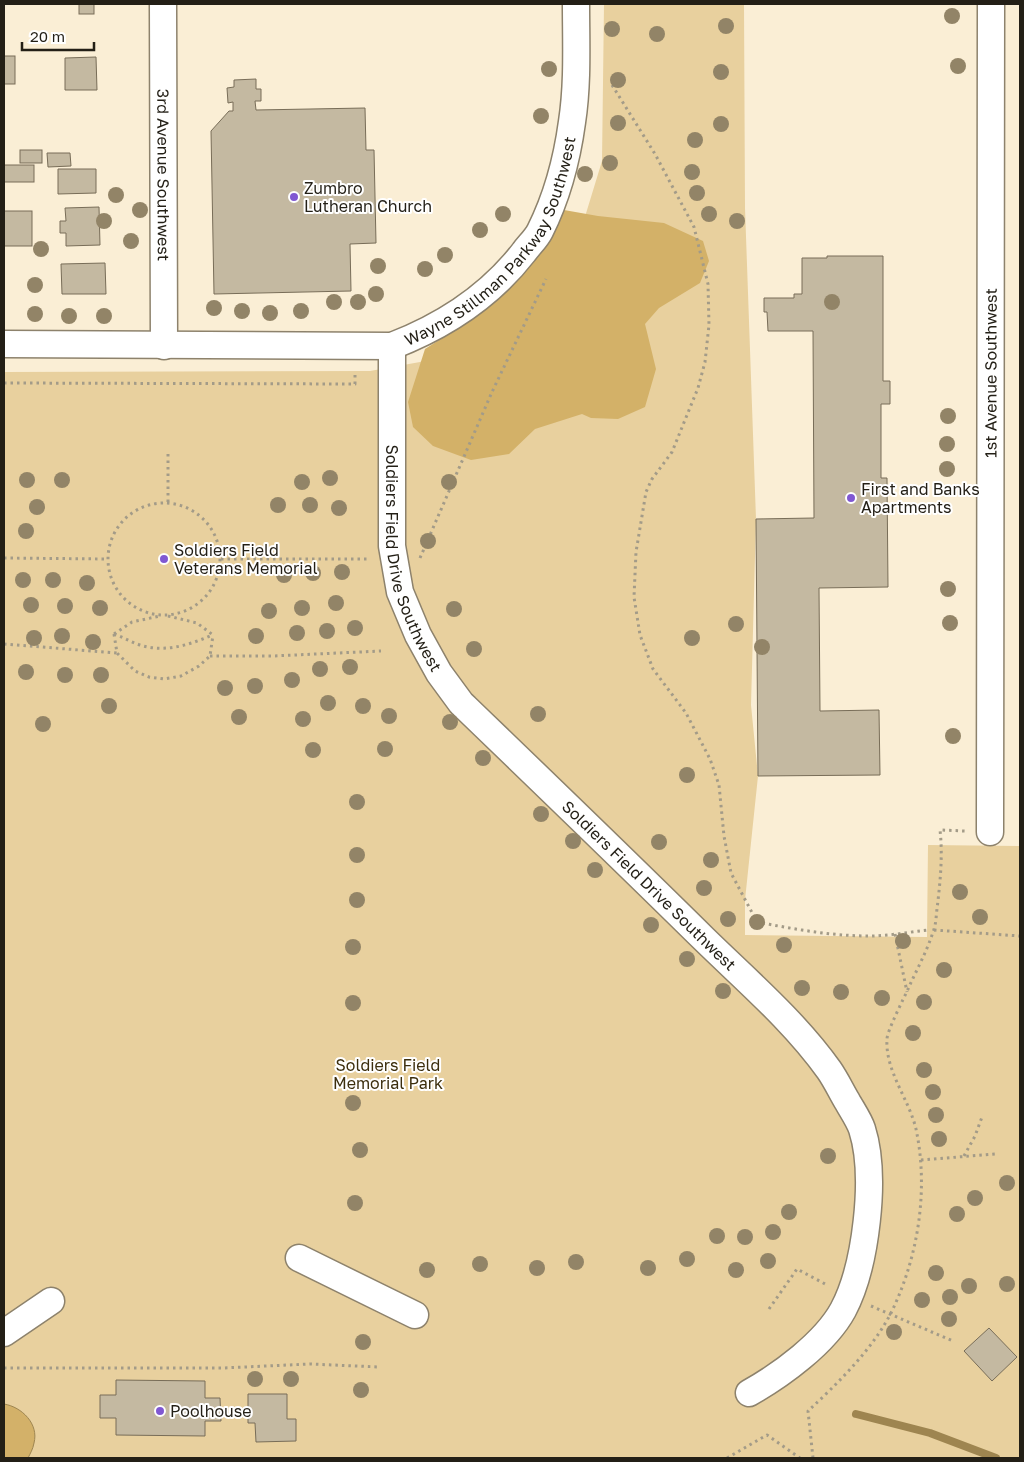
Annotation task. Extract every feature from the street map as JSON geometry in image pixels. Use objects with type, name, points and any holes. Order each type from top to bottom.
[{"type":"street","name":"3rd Avenue Southwest","points":[[163,4],[164,346]]},
{"type":"street","name":"Wayne Stillman Parkway Southwest","points":[[4,344],[392,346],[420,336],[457,315],[487,292],[516,262],[539,233],[554,198],[565,160],[572,121],[576,66],[576,4]]},
{"type":"street","name":"1st Avenue Southwest","points":[[990,832],[991,4]]},
{"type":"street","name":"Soldiers Field Drive Southwest","points":[[392,346],[392,546],[400,592],[418,635],[439,673],[462,703],[640,875],[804,1038],[830,1071],[861,1128],[868,1158],[866,1223],[861,1254],[846,1304],[822,1337],[800,1359],[768,1383],[749,1393]]},
{"type":"street","points":[[299,1258],[415,1315]]},
{"type":"street","points":[[4,1333],[50,1301]]},
{"type":"path","points":[[612,85],[655,154],[694,227],[708,284],[709,324],[705,362],[698,388],[672,452],[652,479],[646,492],[641,514],[636,552],[634,597],[640,635],[653,669],[686,713],[710,759],[719,785],[724,836],[731,873],[757,922],[844,936],[872,936],[928,930]]},
{"type":"path","points":[[220,559],[420,559],[492,392],[546,279]]},
{"type":"path","points":[[4,383],[355,384]]},
{"type":"path","points":[[168,454],[168,504]]},
{"type":"path","points":[[114,634],[132,622],[164,615],[182,612],[200,602],[211,590],[218,576],[220,559],[218,543],[207,523],[195,512],[168,504],[150,505],[133,513],[119,526],[112,538],[108,559],[111,579],[120,593],[135,608],[150,614],[164,615],[197,623],[213,635]]},
{"type":"path","points":[[4,558],[108,559]]},
{"type":"path","points":[[114,634],[141,646],[165,648],[193,644],[213,635]]},
{"type":"path","points":[[114,634],[117,653],[135,671],[149,677],[164,679],[181,676],[200,666],[210,656],[213,635]]},
{"type":"path","points":[[4,644],[117,653]]},
{"type":"path","points":[[210,656],[273,656],[381,651]]},
{"type":"path","points":[[813,1458],[808,1411],[839,1382],[867,1349],[890,1315],[905,1280],[915,1242],[921,1198],[921,1160],[916,1127],[890,1062],[886,1038],[934,930],[939,890],[940,830]]},
{"type":"path","points":[[934,930],[1020,936]]},
{"type":"path","points":[[895,934],[907,992]]},
{"type":"path","points":[[964,1157],[982,1117]]},
{"type":"path","points":[[921,1160],[995,1154]]},
{"type":"path","points":[[769,1309],[797,1269]]},
{"type":"path","points":[[890,1315],[953,1341]]},
{"type":"path","points":[[4,1368],[223,1368],[310,1364],[379,1367]]},
{"type":"path","points":[[727,1458],[767,1435],[800,1458]]},
{"type":"green space","name":"Soldiers Field Memorial Park","points":[[604,4],[744,4],[745,208],[756,519],[751,705],[758,776],[745,900],[745,935],[927,937],[928,845],[1020,846],[1020,1458],[4,1458],[4,372],[370,371],[420,362],[458,346],[584,220],[602,161]]},
{"type":"shaded area","points":[[564,210],[598,216],[664,223],[703,241],[709,261],[700,283],[659,308],[645,324],[656,369],[645,407],[618,419],[591,418],[582,414],[535,429],[509,454],[471,460],[433,446],[413,427],[408,402],[425,349],[450,333],[467,317],[549,233]]},
{"type":"shaded area","points":[[4,1404],[23,1413],[34,1429],[33,1447],[28,1458],[4,1458]]},
{"type":"building","points":[[79,4],[94,4],[94,14],[79,14]]},
{"type":"building","points":[[4,56],[15,56],[15,84],[4,84]]},
{"type":"building","points":[[96,57],[97,90],[65,90],[65,58]]},
{"type":"building","name":"Zumbro Lutheran Church","points":[[256,79],[256,89],[261,89],[261,101],[255,101],[256,110],[365,108],[366,150],[374,150],[376,243],[350,244],[351,291],[214,294],[211,131],[229,111],[233,111],[233,102],[228,103],[227,88],[234,87],[234,80]]},
{"type":"building","points":[[20,150],[42,150],[42,163],[20,163]]},
{"type":"building","points":[[47,153],[70,153],[71,166],[48,167]]},
{"type":"building","points":[[4,165],[34,165],[34,182],[4,182]]},
{"type":"building","points":[[58,169],[96,169],[96,193],[58,194]]},
{"type":"building","points":[[99,207],[100,245],[66,246],[66,233],[60,233],[60,221],[66,221],[65,208]]},
{"type":"building","points":[[4,211],[32,211],[32,246],[4,246]]},
{"type":"building","name":"First and Banks Apartments","points":[[827,256],[883,256],[883,381],[890,381],[890,404],[881,404],[881,478],[887,478],[888,587],[819,588],[820,711],[879,710],[880,775],[758,776],[756,519],[814,518],[813,331],[768,331],[767,312],[764,312],[764,298],[794,298],[794,294],[802,294],[802,258],[827,258]]},
{"type":"building","points":[[105,263],[106,294],[62,294],[61,264]]},
{"type":"building","points":[[989,1328],[1017,1357],[992,1381],[964,1351]]},
{"type":"building","name":"Poolhouse","points":[[116,1380],[205,1381],[205,1398],[220,1398],[221,1421],[205,1421],[205,1436],[116,1435],[116,1418],[100,1418],[100,1395],[116,1395]]},
{"type":"building","points":[[248,1394],[287,1394],[287,1419],[296,1419],[296,1441],[256,1442],[255,1423],[248,1423]]},
{"type":"waterway","points":[[856,1414],[930,1433],[996,1458]]},
{"type":"place","name":"Zumbro Lutheran Church","points":[[294,197]]},
{"type":"place","name":"First and Banks Apartments","points":[[851,498]]},
{"type":"place","name":"Soldiers Field Veterans Memorial","points":[[164,559]]},
{"type":"place","name":"Poolhouse","points":[[160,1411]]}]
